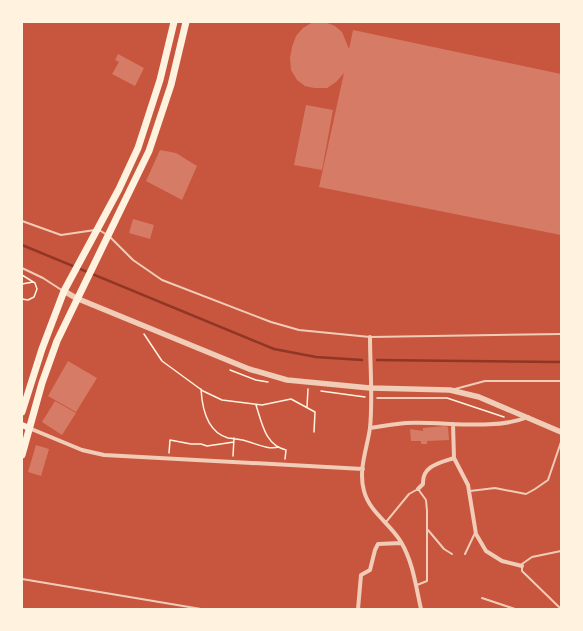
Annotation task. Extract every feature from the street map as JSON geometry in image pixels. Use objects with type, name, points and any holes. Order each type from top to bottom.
[{"type":"main road","points":[[22,412],[42,349],[64,292],[99,229],[138,148],[160,80],[174,22]]},
{"type":"main road","points":[[22,455],[57,340],[76,298],[101,252],[140,171],[159,122],[171,85],[186,22]]},
{"type":"main road","points":[[22,425],[29,428]]},
{"type":"street","points":[[64,292],[249,369],[287,380],[370,388],[450,390],[479,397],[561,432]]},
{"type":"street","points":[[370,337],[370,428],[363,469],[363,490],[370,506],[386,523],[401,543],[410,564],[421,609]]},
{"type":"street","points":[[370,428],[406,423],[453,424],[515,422],[528,417]]},
{"type":"street","points":[[453,424],[454,458],[468,484],[476,534],[486,551],[502,561],[522,566]]},
{"type":"street","points":[[29,428],[82,450],[104,455],[363,469]]},
{"type":"street","points":[[418,489],[422,484],[422,476],[427,470],[433,466],[454,458]]},
{"type":"street","points":[[358,609],[361,575],[370,570],[378,544],[401,543]]},
{"type":"lane","points":[[22,221],[61,235],[99,229],[109,236],[132,260],[162,280],[271,322],[299,330],[370,337],[561,334]]},
{"type":"lane","points":[[22,268],[43,278],[64,292]]},
{"type":"lane","points":[[450,390],[485,381],[561,381]]},
{"type":"lane","points":[[469,492],[495,488],[526,494],[548,480],[561,442]]},
{"type":"lane","points":[[386,523],[409,494],[418,489],[426,500],[427,581],[425,584],[416,585]]},
{"type":"lane","points":[[427,530],[444,549],[452,554]]},
{"type":"lane","points":[[465,554],[476,530]]},
{"type":"lane","points":[[560,609],[522,571],[522,566],[525,560],[532,557],[561,551]]},
{"type":"lane","points":[[22,579],[201,609]]},
{"type":"lane","points":[[482,598],[515,609]]},
{"type":"path","points":[[22,272],[28,274]]},
{"type":"path","points":[[22,275],[35,283],[37,289],[34,297],[28,300],[22,299]]},
{"type":"path","points":[[22,284],[30,282],[35,283]]},
{"type":"path","points":[[137,331],[151,337]]},
{"type":"path","points":[[144,334],[162,361],[201,389],[222,400],[256,404],[291,399],[315,412],[314,432]]},
{"type":"path","points":[[228,369],[256,380],[271,383]]},
{"type":"path","points":[[301,388],[308,389],[307,407]]},
{"type":"path","points":[[201,389],[202,404],[206,416],[214,429],[220,434],[269,448],[279,447]]},
{"type":"path","points":[[316,390],[370,398],[447,398],[513,420],[515,422]]},
{"type":"path","points":[[256,404],[264,432],[271,442],[286,450],[285,465]]},
{"type":"path","points":[[233,462],[234,438]]},
{"type":"path","points":[[169,459],[170,440],[207,446],[234,442]]},
{"type":"building","points":[[313,22],[325,22],[335,26],[342,32],[349,49],[353,30],[561,74],[561,235],[319,187],[344,73],[336,82],[327,88],[305,86],[297,80],[291,70],[290,58],[292,47],[296,36],[303,28]]},
{"type":"building","points":[[118,54],[144,68],[135,86],[112,74],[119,62],[115,60]]},
{"type":"building","points":[[306,105],[333,110],[322,170],[294,165]]},
{"type":"building","points":[[160,150],[176,153],[197,166],[182,200],[146,181]]},
{"type":"building","points":[[133,219],[154,225],[150,239],[129,233]]},
{"type":"building","points":[[68,361],[97,378],[76,412],[48,396]]},
{"type":"building","points":[[55,401],[76,413],[62,435],[42,422]]},
{"type":"building","points":[[448,427],[449,440],[427,441],[427,444],[421,444],[421,441],[411,441],[410,429],[423,431],[423,428]]},
{"type":"building","points":[[36,445],[49,449],[41,476],[28,472]]},
{"type":"waterway","points":[[22,245],[274,349],[316,357],[362,360]]},
{"type":"waterway","points":[[377,360],[561,362]]}]
